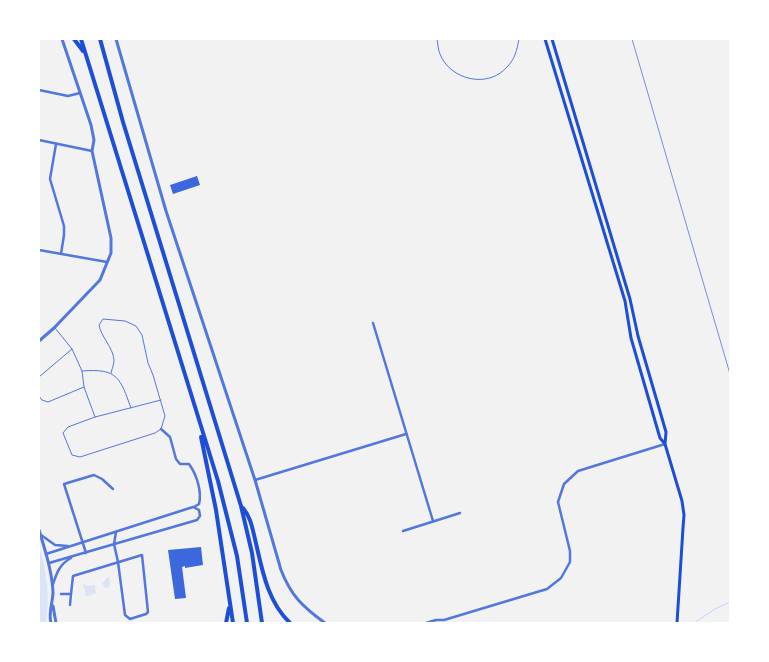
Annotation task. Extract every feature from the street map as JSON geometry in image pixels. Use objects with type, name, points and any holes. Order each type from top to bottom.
[{"type":"highway","points":[[74,39],[85,54]]},
{"type":"highway","points":[[80,39],[169,320],[229,520],[238,563],[247,623]]},
{"type":"highway","points":[[100,39],[123,122],[241,506],[252,553],[262,623]]},
{"type":"highway","points":[[197,415],[216,510],[233,623]]},
{"type":"highway","points":[[241,506],[249,516],[263,572],[272,599],[290,623]]},
{"type":"highway","points":[[226,623],[229,603]]},
{"type":"main road","points":[[545,39],[625,301],[631,338],[660,438],[666,444]]},
{"type":"main road","points":[[552,39],[631,300],[638,336],[666,432],[666,444],[678,485],[684,515],[677,622]]},
{"type":"street","points":[[39,341],[54,328],[100,280],[111,253],[111,238],[92,151],[94,140],[91,125],[62,39]]},
{"type":"street","points":[[116,39],[166,211],[255,480],[280,568],[286,584],[300,603],[325,623]]},
{"type":"street","points":[[39,90],[68,96],[80,93]]},
{"type":"street","points":[[39,140],[92,151]]},
{"type":"street","points":[[56,144],[50,179],[64,226],[61,254]]},
{"type":"street","points":[[39,250],[107,262]]},
{"type":"street","points":[[373,323],[434,521]]},
{"type":"street","points":[[46,554],[199,504],[201,496],[193,469],[189,464],[180,464],[176,459],[170,437],[161,429]]},
{"type":"street","points":[[255,480],[406,434]]},
{"type":"street","points":[[441,623],[553,586],[561,578],[570,562],[570,551],[558,502],[564,484],[578,471],[666,444]]},
{"type":"street","points":[[86,553],[64,484],[94,475],[102,479],[112,489]]},
{"type":"street","points":[[48,563],[197,520],[200,516],[199,510],[193,507]]},
{"type":"street","points":[[403,531],[460,513]]},
{"type":"street","points":[[40,532],[55,545],[73,546]]},
{"type":"street","points":[[40,532],[52,585],[50,622]]},
{"type":"street","points":[[70,605],[73,576],[118,562],[142,555],[149,610],[146,614],[130,618],[125,615],[118,562],[114,544],[116,532]]},
{"type":"street","points":[[52,585],[60,566],[75,556]]},
{"type":"street","points":[[61,594],[71,594]]},
{"type":"street","points":[[52,604],[56,623]]},
{"type":"street","points":[[426,623],[436,620],[444,621]]},
{"type":"lane","points":[[437,39],[440,55],[449,68],[462,77],[478,80],[493,77],[507,68],[516,55],[519,39]]},
{"type":"lane","points":[[111,373],[114,360],[109,346],[100,331],[99,325],[103,319],[125,321],[136,326],[142,335],[148,363],[161,400],[165,416],[161,429],[155,433],[80,457],[72,455],[63,433],[68,427],[95,417],[161,400]]},
{"type":"lane","points":[[54,328],[72,349],[82,371],[84,387],[95,417]]},
{"type":"lane","points":[[39,377],[72,349]]},
{"type":"lane","points":[[82,371],[96,370],[111,373],[121,382],[131,408]]},
{"type":"lane","points":[[39,396],[42,400],[48,402],[84,387]]},
{"type":"shaded area","points":[[39,546],[47,584],[48,604],[46,623],[39,623]]},
{"type":"shaded area","points":[[109,576],[110,584],[109,587],[106,588],[102,583]]},
{"type":"shaded area","points":[[84,584],[88,586],[95,585],[96,593],[88,596],[85,595],[85,589],[83,587]]},
{"type":"building","points":[[197,176],[200,185],[173,194],[170,185]]},
{"type":"building","points":[[201,547],[203,565],[185,568],[185,566],[182,567],[186,598],[175,599],[168,550]]},
{"type":"waterway","points":[[694,623],[715,609],[730,602]]},
{"type":"railway","points":[[632,39],[730,374]]}]
